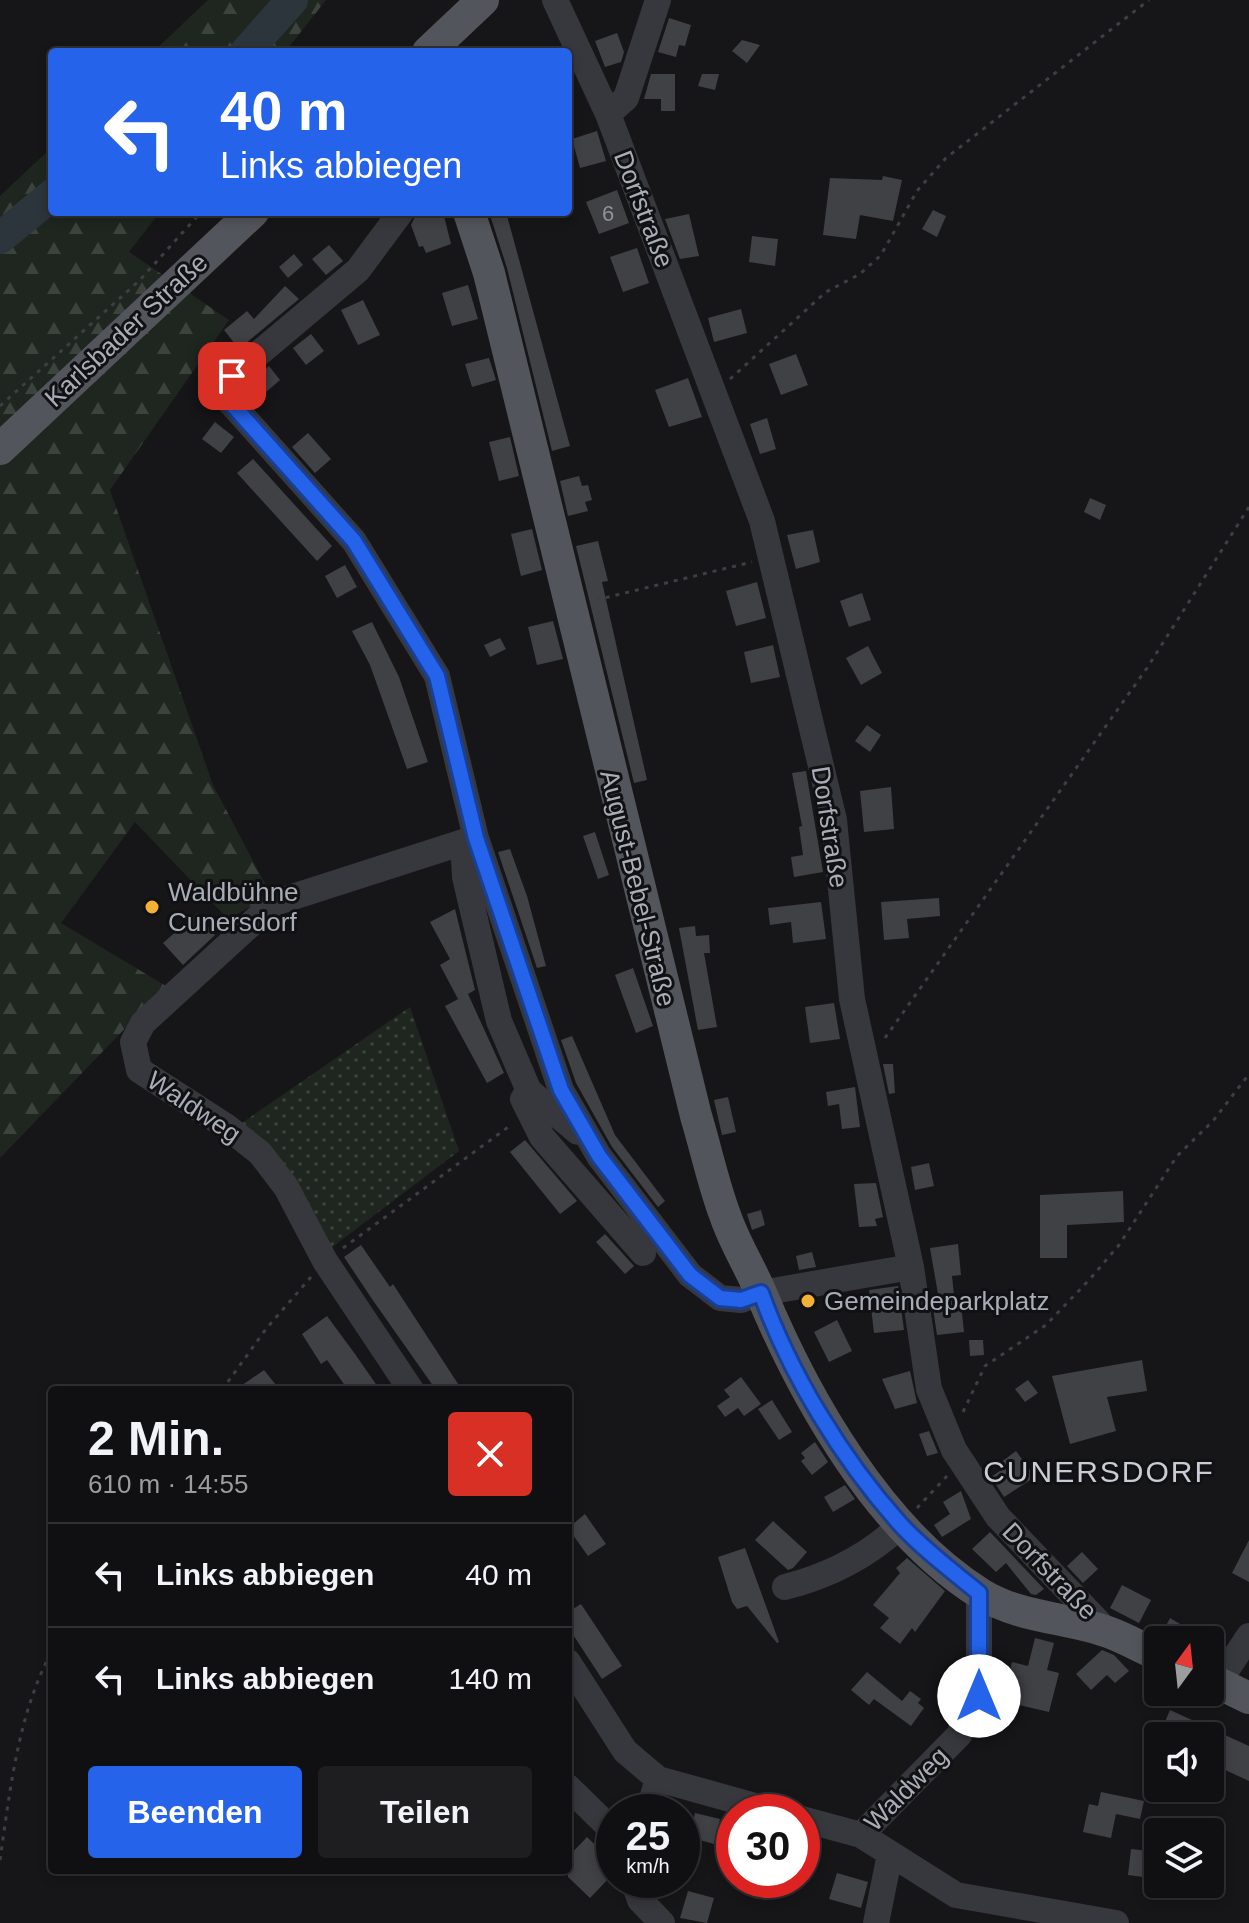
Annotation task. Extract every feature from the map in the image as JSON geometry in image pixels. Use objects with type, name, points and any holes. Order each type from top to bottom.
[{"type":"main road","points":[[432,48],[483,0]]},
{"type":"main road","name":"Karlsbader Straße","points":[[0,449],[249,216]]},
{"type":"main road","name":"August-Bebel-Straße","points":[[470,216],[489,273],[568,606],[700,1130],[725,1217],[761,1293],[770,1320],[824,1419],[863,1477],[901,1525],[979,1593],[1042,1618],[1107,1631],[1144,1648]]},
{"type":"main road","points":[[1224,1686],[1249,1698]]},
{"type":"street","name":"Dorfstraße","points":[[555,0],[608,114],[762,521],[834,820],[852,999],[911,1267],[929,1389],[961,1461],[998,1517],[1107,1631]]},
{"type":"street","points":[[608,114],[626,98],[658,0]]},
{"type":"street","points":[[398,216],[358,270],[232,376],[230,402],[354,541],[437,676],[470,840],[561,1090],[593,1145],[690,1275],[720,1298],[741,1300],[761,1293],[911,1267]]},
{"type":"street","points":[[470,840],[465,877],[499,1021],[542,1137],[643,1253]]},
{"type":"street","name":"Waldweg","points":[[408,1386],[325,1261],[286,1187],[260,1153],[227,1127],[139,1070],[133,1042],[143,1023],[274,903],[470,840]]},
{"type":"street","points":[[530,1101],[593,1145]]},
{"type":"street","points":[[785,1587],[817,1579],[877,1547],[901,1525]]},
{"type":"street","name":"Waldweg","points":[[820,1824],[861,1835],[959,1735],[979,1696],[979,1593]]},
{"type":"street","points":[[1224,1668],[1249,1636]]},
{"type":"street","points":[[572,1668],[625,1751],[658,1779],[716,1795]]},
{"type":"street","points":[[653,1794],[658,1779]]},
{"type":"street","points":[[572,1791],[596,1814]]},
{"type":"street","points":[[861,1835],[956,1895],[1116,1923]]},
{"type":"street","points":[[876,1923],[890,1854]]},
{"type":"street","points":[[639,1898],[662,1923]]},
{"type":"path","points":[[712,388],[734,377],[776,334],[826,292],[860,274],[881,255],[917,191],[946,158],[1149,0]]},
{"type":"path","points":[[0,406],[140,280],[197,216]]},
{"type":"path","points":[[866,1064],[1147,668],[1249,507]]},
{"type":"path","points":[[568,606],[771,557]]},
{"type":"path","points":[[962,1413],[985,1366],[1046,1325],[1090,1279],[1119,1245],[1177,1156],[1213,1121],[1249,1074]]},
{"type":"path","points":[[225,1386],[266,1329],[325,1261],[530,1101]]},
{"type":"path","points":[[901,1525],[961,1461]]},
{"type":"path","points":[[0,1860],[13,1775],[39,1675],[48,1658]]},
{"type":"green space","points":[[208,0],[326,0],[288,48],[157,48]]},
{"type":"green space","points":[[48,151],[48,216],[157,216],[129,252],[229,320],[110,490],[213,785],[271,895],[228,919],[135,822],[61,923],[166,986],[0,1158],[0,196]]},
{"type":"green space","points":[[410,1007],[459,1151],[327,1251],[236,1127]]},
{"type":"building","points":[[669,18],[691,25],[685,46],[679,45],[676,57],[658,52]]},
{"type":"building","points":[[617,33],[624,52],[621,62],[605,67],[595,41]]},
{"type":"building","points":[[742,40],[760,45],[747,63],[732,51]]},
{"type":"building","points":[[651,74],[675,74],[675,111],[661,111],[661,99],[644,99]]},
{"type":"building","points":[[702,74],[719,74],[715,90],[698,86]]},
{"type":"building","points":[[597,131],[606,161],[580,168],[572,139]]},
{"type":"building","points":[[883,176],[902,180],[893,221],[860,215],[856,239],[823,235],[830,178],[882,180]]},
{"type":"building","points":[[617,190],[629,223],[599,234],[586,202]]},
{"type":"building","points":[[933,210],[946,216],[937,237],[922,229]]},
{"type":"building","points":[[689,214],[699,256],[680,259],[665,219]]},
{"type":"building","points":[[415,216],[444,216],[451,244],[426,253],[423,246],[419,247],[411,225]]},
{"type":"building","points":[[490,216],[507,216],[570,446],[552,451],[507,268]]},
{"type":"building","points":[[752,236],[778,239],[775,266],[749,262]]},
{"type":"building","points":[[329,245],[343,261],[326,275],[312,259]]},
{"type":"building","points":[[637,248],[649,283],[623,292],[610,257]]},
{"type":"building","points":[[294,254],[303,265],[288,278],[279,267]]},
{"type":"building","points":[[468,285],[478,319],[452,326],[442,293]]},
{"type":"building","points":[[285,286],[299,299],[239,349],[224,330],[247,311],[254,319]]},
{"type":"building","points":[[363,300],[380,335],[358,345],[341,310]]},
{"type":"building","points":[[741,309],[747,333],[714,342],[708,318]]},
{"type":"building","points":[[311,334],[324,351],[306,365],[293,348]]},
{"type":"building","points":[[796,354],[808,385],[781,395],[769,364]]},
{"type":"building","points":[[489,358],[496,380],[472,387],[465,364]]},
{"type":"building","points":[[269,366],[280,380],[265,393],[253,379]]},
{"type":"building","points":[[688,378],[702,417],[669,427],[655,390]]},
{"type":"building","points":[[767,418],[776,449],[760,454],[750,424]]},
{"type":"building","points":[[215,422],[234,437],[221,453],[202,439]]},
{"type":"building","points":[[308,433],[331,459],[315,473],[292,447]]},
{"type":"building","points":[[510,437],[519,476],[499,481],[489,442]]},
{"type":"building","points":[[253,459],[332,546],[317,561],[237,473]]},
{"type":"building","points":[[579,476],[582,486],[588,485],[592,500],[585,502],[588,511],[568,516],[560,481]]},
{"type":"building","points":[[1090,498],[1106,505],[1100,520],[1084,512]]},
{"type":"building","points":[[532,529],[542,570],[521,576],[511,534]]},
{"type":"building","points":[[813,530],[820,562],[796,569],[787,535]]},
{"type":"building","points":[[598,541],[608,581],[602,582],[647,780],[634,783],[576,546]]},
{"type":"building","points":[[345,565],[357,587],[337,598],[325,576]]},
{"type":"building","points":[[757,582],[766,618],[736,626],[726,591]]},
{"type":"building","points":[[862,593],[871,620],[849,627],[840,601]]},
{"type":"building","points":[[553,621],[563,659],[537,665],[528,627]]},
{"type":"building","points":[[372,622],[399,677],[428,762],[407,769],[370,665],[352,631]]},
{"type":"building","points":[[500,638],[506,649],[490,657],[484,645]]},
{"type":"building","points":[[773,645],[780,677],[751,683],[744,652]]},
{"type":"building","points":[[868,646],[882,673],[861,685],[846,658]]},
{"type":"building","points":[[867,725],[881,735],[870,752],[855,741]]},
{"type":"building","points":[[806,771],[823,872],[794,877],[791,857],[803,855],[799,827],[802,826],[792,773]]},
{"type":"building","points":[[891,787],[894,829],[864,832],[860,791]]},
{"type":"building","points":[[595,832],[609,875],[598,879],[583,836]]},
{"type":"building","points":[[510,849],[527,896],[546,966],[537,968],[498,852]]},
{"type":"building","points":[[939,898],[940,916],[907,919],[909,938],[884,940],[881,902]]},
{"type":"building","points":[[821,902],[826,939],[793,943],[791,922],[770,925],[768,908]]},
{"type":"building","points":[[455,909],[475,990],[468,994],[504,1073],[487,1083],[445,1006],[462,997],[458,999],[440,965],[450,959],[430,922]]},
{"type":"building","points":[[197,913],[215,935],[183,965],[163,943]]},
{"type":"building","points":[[695,926],[696,936],[709,935],[710,953],[704,953],[717,1027],[698,1030],[679,928]]},
{"type":"building","points":[[633,968],[653,1026],[636,1033],[615,975]]},
{"type":"building","points":[[834,1003],[840,1039],[810,1043],[805,1007]]},
{"type":"building","points":[[572,1036],[615,1135],[665,1201],[658,1207],[612,1147],[576,1083],[561,1040]]},
{"type":"building","points":[[883,1064],[893,1064],[895,1093],[889,1094]]},
{"type":"building","points":[[855,1087],[860,1127],[842,1129],[839,1104],[828,1106],[826,1092]]},
{"type":"building","points":[[728,1097],[736,1132],[722,1135],[714,1100]]},
{"type":"building","points":[[525,1140],[577,1201],[560,1214],[510,1152]]},
{"type":"building","points":[[929,1163],[934,1186],[915,1190],[911,1167]]},
{"type":"building","points":[[876,1183],[883,1217],[875,1219],[877,1226],[859,1227],[854,1184]]},
{"type":"building","points":[[1123,1191],[1124,1222],[1067,1225],[1067,1258],[1040,1258],[1040,1195]]},
{"type":"building","points":[[761,1210],[765,1225],[752,1230],[747,1214]]},
{"type":"building","points":[[605,1234],[634,1266],[625,1274],[596,1242]]},
{"type":"building","points":[[958,1244],[961,1275],[952,1276],[955,1304],[961,1304],[964,1332],[937,1335],[931,1295],[938,1294],[930,1248]]},
{"type":"building","points":[[361,1245],[390,1287],[393,1284],[459,1386],[433,1386],[344,1257]]},
{"type":"building","points":[[812,1252],[816,1267],[799,1270],[796,1256]]},
{"type":"building","points":[[898,1286],[904,1330],[874,1333],[869,1290]]},
{"type":"building","points":[[327,1316],[377,1386],[345,1386],[327,1360],[321,1364],[302,1334]]},
{"type":"building","points":[[837,1320],[852,1351],[829,1362],[814,1332]]},
{"type":"building","points":[[969,1340],[983,1340],[984,1355],[970,1356]]},
{"type":"building","points":[[1142,1360],[1147,1391],[1107,1397],[1116,1431],[1070,1444],[1052,1376]]},
{"type":"building","points":[[264,1370],[277,1386],[241,1386]]},
{"type":"building","points":[[910,1371],[917,1403],[895,1409],[882,1379]]},
{"type":"building","points":[[741,1377],[761,1404],[744,1416],[738,1408],[725,1417],[717,1406],[730,1397],[724,1390]]},
{"type":"building","points":[[1028,1380],[1038,1393],[1025,1402],[1015,1389]]},
{"type":"building","points":[[772,1400],[792,1432],[779,1440],[758,1409]]},
{"type":"building","points":[[929,1431],[938,1453],[927,1456],[919,1434]]},
{"type":"building","points":[[815,1442],[828,1462],[812,1475],[801,1461],[805,1458],[801,1453]]},
{"type":"building","points":[[1016,1451],[1035,1477],[1004,1497],[991,1477],[1004,1468],[1000,1463]]},
{"type":"building","points":[[845,1485],[855,1499],[833,1512],[824,1497]]},
{"type":"building","points":[[961,1491],[971,1519],[942,1537],[934,1525],[950,1514],[943,1502]]},
{"type":"building","points":[[585,1514],[606,1544],[588,1556],[572,1534],[572,1525]]},
{"type":"building","points":[[773,1521],[807,1552],[788,1570],[755,1540]]},
{"type":"building","points":[[990,1532],[1044,1589],[1036,1595],[1031,1594],[1006,1563],[996,1572],[972,1549]]},
{"type":"building","points":[[1249,1540],[1249,1582],[1232,1573]]},
{"type":"building","points":[[745,1548],[777,1643],[747,1606],[737,1609],[732,1602],[718,1557]]},
{"type":"building","points":[[1082,1552],[1098,1569],[1083,1583],[1067,1566]]},
{"type":"building","points":[[907,1558],[945,1591],[915,1632],[912,1628],[900,1644],[880,1628],[889,1618],[873,1605],[900,1573],[896,1568]]},
{"type":"building","points":[[1122,1585],[1151,1600],[1139,1623],[1110,1608]]},
{"type":"building","points":[[581,1604],[622,1666],[602,1679],[572,1633],[572,1610]]},
{"type":"building","points":[[1170,1618],[1183,1626],[1166,1626]]},
{"type":"building","points":[[1035,1638],[1054,1643],[1047,1670],[1059,1673],[1049,1712],[1002,1701],[1012,1662],[1028,1666]]},
{"type":"building","points":[[1102,1650],[1114,1655],[1129,1671],[1115,1683],[1107,1675],[1091,1690],[1076,1674]]},
{"type":"building","points":[[867,1672],[902,1701],[910,1691],[921,1699],[918,1703],[924,1708],[911,1726],[874,1699],[869,1705],[851,1690]]},
{"type":"building","points":[[1170,1710],[1196,1722],[1165,1722]]},
{"type":"building","points":[[1224,1735],[1249,1746],[1249,1781],[1224,1769]]},
{"type":"building","points":[[1101,1792],[1144,1801],[1140,1819],[1116,1814],[1111,1838],[1083,1832],[1089,1804],[1098,1806]]},
{"type":"building","points":[[700,1814],[716,1818],[714,1844],[700,1840]]},
{"type":"building","points":[[587,1837],[596,1846],[596,1892],[590,1898],[568,1877],[572,1874],[572,1853]]},
{"type":"building","points":[[1131,1849],[1144,1850],[1144,1877],[1128,1875]]},
{"type":"building","points":[[837,1873],[868,1882],[861,1908],[829,1899]]},
{"type":"building","points":[[700,1894],[714,1898],[707,1923],[680,1918],[686,1898],[700,1898]]},
{"type":"waterway","points":[[250,48],[292,0]]},
{"type":"waterway","points":[[0,238],[48,198]]},
{"type":"place","name":"Waldbühne Cunersdorf","points":[[152,907]]},
{"type":"place","name":"Gemeindeparkplatz","points":[[808,1301]]},
{"type":"district","name":"CUNERSDORF","points":[[1099,1471]]},
{"type":"route","points":[[232,376],[230,402],[354,541],[437,676],[476,838],[561,1090],[599,1156],[690,1275],[720,1298],[741,1300],[761,1293],[770,1320],[824,1419],[863,1477],[901,1525],[979,1593],[979,1696]]}]
